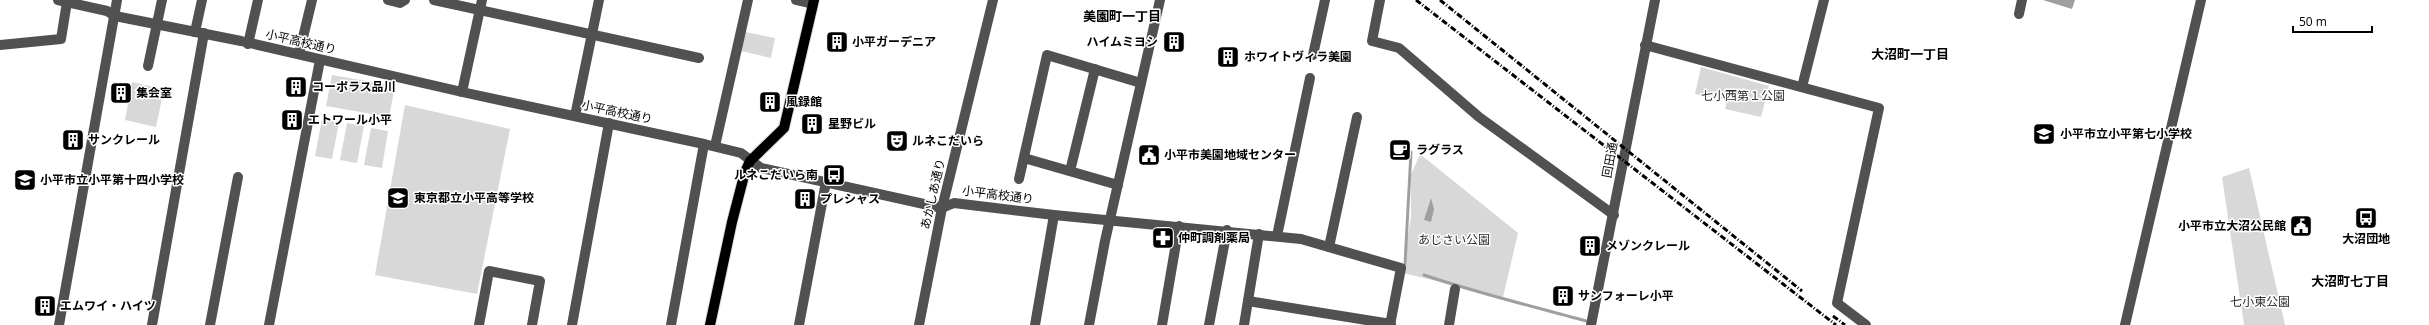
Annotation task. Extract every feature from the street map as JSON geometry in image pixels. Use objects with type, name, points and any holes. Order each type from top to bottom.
[{"type":"main road","points":[[710,325],[732,222],[750,161],[784,128],[813,2]]},
{"type":"street","points":[[59,325],[117,0]]},
{"type":"street","points":[[148,66],[162,0]]},
{"type":"street","points":[[152,325],[200,32],[202,0]]},
{"type":"street","points":[[248,44],[258,0]]},
{"type":"street","points":[[300,54],[312,0]]},
{"type":"street","points":[[388,0],[400,3],[406,0]]},
{"type":"street","points":[[434,0],[481,5],[592,35],[699,58]]},
{"type":"street","points":[[575,116],[599,0]]},
{"type":"street","points":[[715,146],[748,0]]},
{"type":"street","points":[[796,0],[813,2]]},
{"type":"street","name":"あかしあ通り","points":[[919,325],[942,208],[993,0]]},
{"type":"street","points":[[1089,325],[1105,241],[1160,0]]},
{"type":"street","points":[[1313,55],[1325,0]]},
{"type":"street","points":[[1380,0],[1372,41],[1400,48],[1479,117],[1614,215]]},
{"type":"street","name":"回田通","points":[[1591,325],[1614,215],[1645,45],[1655,0]]},
{"type":"street","points":[[1802,87],[1824,0]]},
{"type":"street","points":[[2018,14],[2022,0]]},
{"type":"street","points":[[2125,325],[2201,0]]},
{"type":"street","points":[[0,45],[61,39],[69,1]]},
{"type":"street","name":"小平高校通り","points":[[69,1],[107,11],[115,16],[200,32],[462,92],[741,152],[750,161],[761,168],[942,208],[954,203],[1054,215],[1227,230],[1301,239],[1401,268],[1390,324]]},
{"type":"street","points":[[462,92],[481,5]]},
{"type":"street","points":[[1645,45],[1879,108],[1837,303],[1866,325]]},
{"type":"street","points":[[1019,179],[1047,55],[1141,83]]},
{"type":"street","points":[[269,325],[320,60]]},
{"type":"street","points":[[1070,171],[1095,69]]},
{"type":"street","points":[[1276,236],[1310,78]]},
{"type":"street","points":[[1329,247],[1357,117]]},
{"type":"street","points":[[572,325],[610,123]]},
{"type":"street","points":[[671,325],[704,144]]},
{"type":"street","points":[[1024,158],[1118,186]]},
{"type":"street","points":[[210,325],[238,177]]},
{"type":"street","points":[[799,325],[826,182]]},
{"type":"street","points":[[1036,325],[1054,215]]},
{"type":"street","points":[[1162,325],[1180,226]]},
{"type":"street","points":[[1209,325],[1227,230]]},
{"type":"street","points":[[1244,325],[1259,234]]},
{"type":"street","points":[[479,325],[489,271],[540,281],[532,325]]},
{"type":"street","points":[[1449,325],[1455,289]]},
{"type":"street","points":[[1248,301],[1390,324]]},
{"type":"green space","points":[[745,32],[775,38],[771,58],[741,51]]},
{"type":"green space","name":"七小西第１公園","points":[[1701,67],[1769,86],[1761,117],[1725,109],[1727,100],[1695,94]]},
{"type":"green space","points":[[332,75],[395,86],[389,117],[326,106]]},
{"type":"green space","points":[[132,82],[164,89],[156,127],[125,120]]},
{"type":"green space","points":[[405,105],[510,129],[477,294],[375,275]]},
{"type":"green space","points":[[322,119],[339,122],[332,159],[315,156]]},
{"type":"green space","points":[[347,123],[364,126],[357,163],[340,160]]},
{"type":"green space","points":[[371,128],[388,131],[382,168],[364,165]]},
{"type":"green space","name":"あじさい公園","points":[[1420,154],[1518,233],[1503,297],[1403,273],[1411,215],[1411,175]]},
{"type":"green space","name":"七小東公園","points":[[2249,168],[2285,325],[2244,325],[2222,177]]},
{"type":"shaded area","points":[[2043,0],[2075,0],[2072,9]]},
{"type":"shaded area","points":[[1431,198],[1434,209],[1431,222],[1424,220]]},
{"type":"waterway","points":[[1405,264],[1411,152]]},
{"type":"waterway","points":[[1424,275],[1484,294],[1586,321]]},
{"type":"railway","points":[[1416,0],[1836,325]]},
{"type":"railway","points":[[1440,0],[1802,291]]},
{"type":"railway","points":[[1833,316],[1845,325]]},
{"type":"place","name":"小平ガーデニア","points":[[837,42]]},
{"type":"place","name":"ハイムミヨシ","points":[[1174,42]]},
{"type":"place","name":"ホワイトヴィラ美園","points":[[1228,57]]},
{"type":"place","name":"コーポラス品川","points":[[296,87]]},
{"type":"place","name":"集会室","points":[[121,93]]},
{"type":"place","name":"風録館","points":[[770,102]]},
{"type":"place","name":"エトワール小平","points":[[292,120]]},
{"type":"place","name":"星野ビル","points":[[812,124]]},
{"type":"place","name":"小平市立小平第七小学校","points":[[2044,134]]},
{"type":"place","name":"サンクレール","points":[[73,140]]},
{"type":"place","name":"ルネこだいら","points":[[897,141]]},
{"type":"place","name":"ラグラス","points":[[1400,150]]},
{"type":"place","name":"小平市美園地域センター","points":[[1149,155]]},
{"type":"place","name":"ルネこだいら南","points":[[834,175]]},
{"type":"place","name":"小平市立小平第十四小学校","points":[[25,180]]},
{"type":"place","name":"東京都立小平高等学校","points":[[398,198]]},
{"type":"place","name":"プレシャス","points":[[805,199]]},
{"type":"place","name":"大沼団地","points":[[2366,218]]},
{"type":"place","name":"小平市立大沼公民館","points":[[2301,226]]},
{"type":"place","name":"仲町調剤薬局","points":[[1163,238]]},
{"type":"place","name":"メゾンクレール","points":[[1590,246]]},
{"type":"place","name":"サンフォーレ小平","points":[[1563,296]]},
{"type":"place","name":"エムワイ・ハイツ","points":[[45,306]]},
{"type":"district","name":"美園町一丁目","points":[[1122,16]]},
{"type":"district","name":"大沼町一丁目","points":[[1910,54]]},
{"type":"district","name":"大沼町七丁目","points":[[2350,281]]}]
